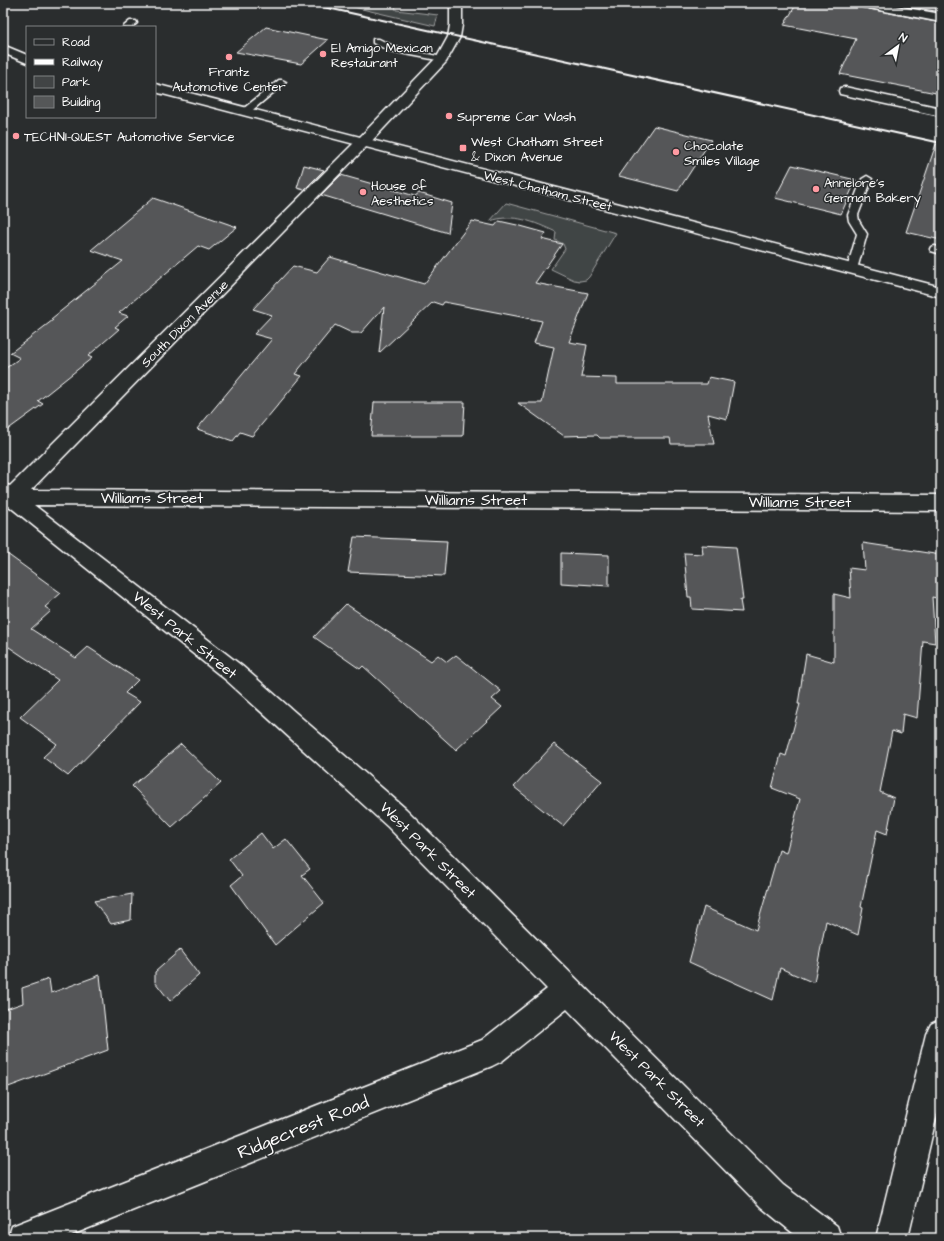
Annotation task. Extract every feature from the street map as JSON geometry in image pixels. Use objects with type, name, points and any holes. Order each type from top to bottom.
[{"type":"street","name":"South Dixon Avenue","points":[[6,496],[363,142],[442,58],[454,37],[456,25],[456,3]]},
{"type":"street","points":[[859,3],[941,18]]},
{"type":"street","points":[[3,49],[26,59]]},
{"type":"street","points":[[3,58],[26,59]]},
{"type":"street","name":"West Chatham Street","points":[[156,88],[941,292]]},
{"type":"street","points":[[845,91],[941,112]]},
{"type":"street","name":"Williams Street","points":[[6,496],[941,503]]},
{"type":"street","name":"West Park Street","points":[[6,496],[234,673],[397,818],[772,1196],[826,1238]]},
{"type":"street","name":"Ridgecrest Road","points":[[24,1238],[492,1051],[568,990]]},
{"type":"street","points":[[892,1238],[941,1034]]},
{"type":"lane","points":[[376,41],[393,49],[442,58]]},
{"type":"lane","points":[[246,111],[282,82]]},
{"type":"lane","points":[[852,269],[862,234],[853,220],[853,215],[867,179]]},
{"type":"green space","points":[[336,3],[395,3],[396,10],[438,15],[435,26]]},
{"type":"green space","points":[[506,203],[616,233],[589,277],[586,280],[574,280],[551,269],[565,249],[563,244],[555,240],[556,232],[532,222],[516,218],[490,221]]},
{"type":"building","points":[[797,3],[852,3],[854,6],[941,23],[941,94],[840,74],[856,39],[784,25]]},
{"type":"building","points":[[887,3],[941,3],[941,12]]},
{"type":"building","points":[[266,27],[328,40],[301,64],[236,52]]},
{"type":"building","name":"Chocolate Smiles Village","points":[[654,126],[711,140],[678,191],[619,176]]},
{"type":"building","points":[[936,144],[941,145],[941,240],[906,232]]},
{"type":"building","points":[[304,165],[324,170],[304,190],[297,188]]},
{"type":"building","name":"Annelore's German Bakery","points":[[792,165],[856,180],[841,214],[775,198]]},
{"type":"building","points":[[341,175],[415,196],[419,193],[452,203],[448,233],[321,195]]},
{"type":"building","points":[[153,198],[237,227],[209,250],[198,246],[119,313],[128,316],[115,327],[119,329],[88,356],[92,358],[38,401],[43,404],[3,433],[3,370],[20,358],[10,353],[53,320],[51,319],[123,261],[91,250]]},
{"type":"building","points":[[472,221],[495,226],[499,221],[517,225],[546,233],[542,239],[562,244],[535,283],[588,293],[569,342],[587,345],[581,377],[617,378],[617,384],[707,384],[709,377],[734,382],[727,419],[708,414],[714,444],[671,444],[670,438],[600,438],[597,435],[564,436],[518,403],[542,403],[554,347],[534,343],[542,321],[444,302],[442,305],[433,302],[379,353],[384,307],[361,333],[352,333],[335,325],[295,374],[302,376],[252,436],[240,432],[233,441],[197,429],[272,339],[254,334],[272,315],[253,309],[293,266],[317,272],[330,257],[424,284]]},
{"type":"building","points":[[374,402],[465,402],[463,436],[371,436]]},
{"type":"building","points":[[354,537],[447,541],[444,576],[348,572]]},
{"type":"building","points":[[863,543],[941,555],[941,599],[932,597],[935,643],[923,641],[917,718],[903,714],[901,734],[892,731],[880,792],[894,798],[887,834],[877,830],[861,907],[863,908],[858,935],[826,921],[814,983],[780,968],[773,1000],[689,962],[704,907],[756,930],[779,850],[786,853],[800,799],[772,788],[781,754],[786,756],[800,704],[798,704],[806,654],[834,662],[834,594],[851,598],[849,568],[865,570]]},
{"type":"building","points":[[702,545],[736,547],[743,600],[740,600],[742,612],[692,609],[691,597],[688,597],[684,553],[703,554]]},
{"type":"building","points":[[3,551],[61,593],[45,607],[51,611],[31,629],[76,658],[88,647],[138,680],[125,693],[140,702],[68,776],[43,757],[57,744],[20,717],[58,680],[9,647],[3,652]]},
{"type":"building","points":[[561,553],[609,555],[609,586],[561,583]]},
{"type":"building","points":[[346,604],[431,661],[438,655],[447,662],[456,655],[501,691],[492,699],[502,707],[456,750],[363,666],[360,669],[314,637]]},
{"type":"building","points":[[181,744],[221,783],[172,827],[132,786]]},
{"type":"building","points":[[554,744],[602,781],[563,826],[514,787]]},
{"type":"building","points":[[261,833],[273,849],[286,839],[310,869],[302,875],[324,903],[275,945],[231,885],[242,876],[229,859]]},
{"type":"building","points":[[132,894],[131,920],[111,924],[94,901]]},
{"type":"building","points":[[180,950],[199,975],[170,1001],[155,982],[155,972]]},
{"type":"building","points":[[100,975],[108,1050],[3,1089],[3,1010],[23,1003],[22,988],[49,979],[51,993]]},
{"type":"railway","points":[[305,3],[941,143]]},
{"type":"place","name":"El Amigo Mexican Restaurant","points":[[323,54]]},
{"type":"place","name":"Frantz Automotive Center","points":[[229,57]]},
{"type":"place","name":"Supreme Car Wash","points":[[449,116]]},
{"type":"place","name":"TECHNI-QUEST Automotive Service","points":[[16,136]]},
{"type":"place","name":"West Chatham Street & Dixon Avenue","points":[[463,148]]},
{"type":"place","name":"Chocolate Smiles Village","points":[[676,152]]},
{"type":"place","name":"Annelore's German Bakery","points":[[816,189]]},
{"type":"place","name":"House of Aesthetics","points":[[363,192]]}]
